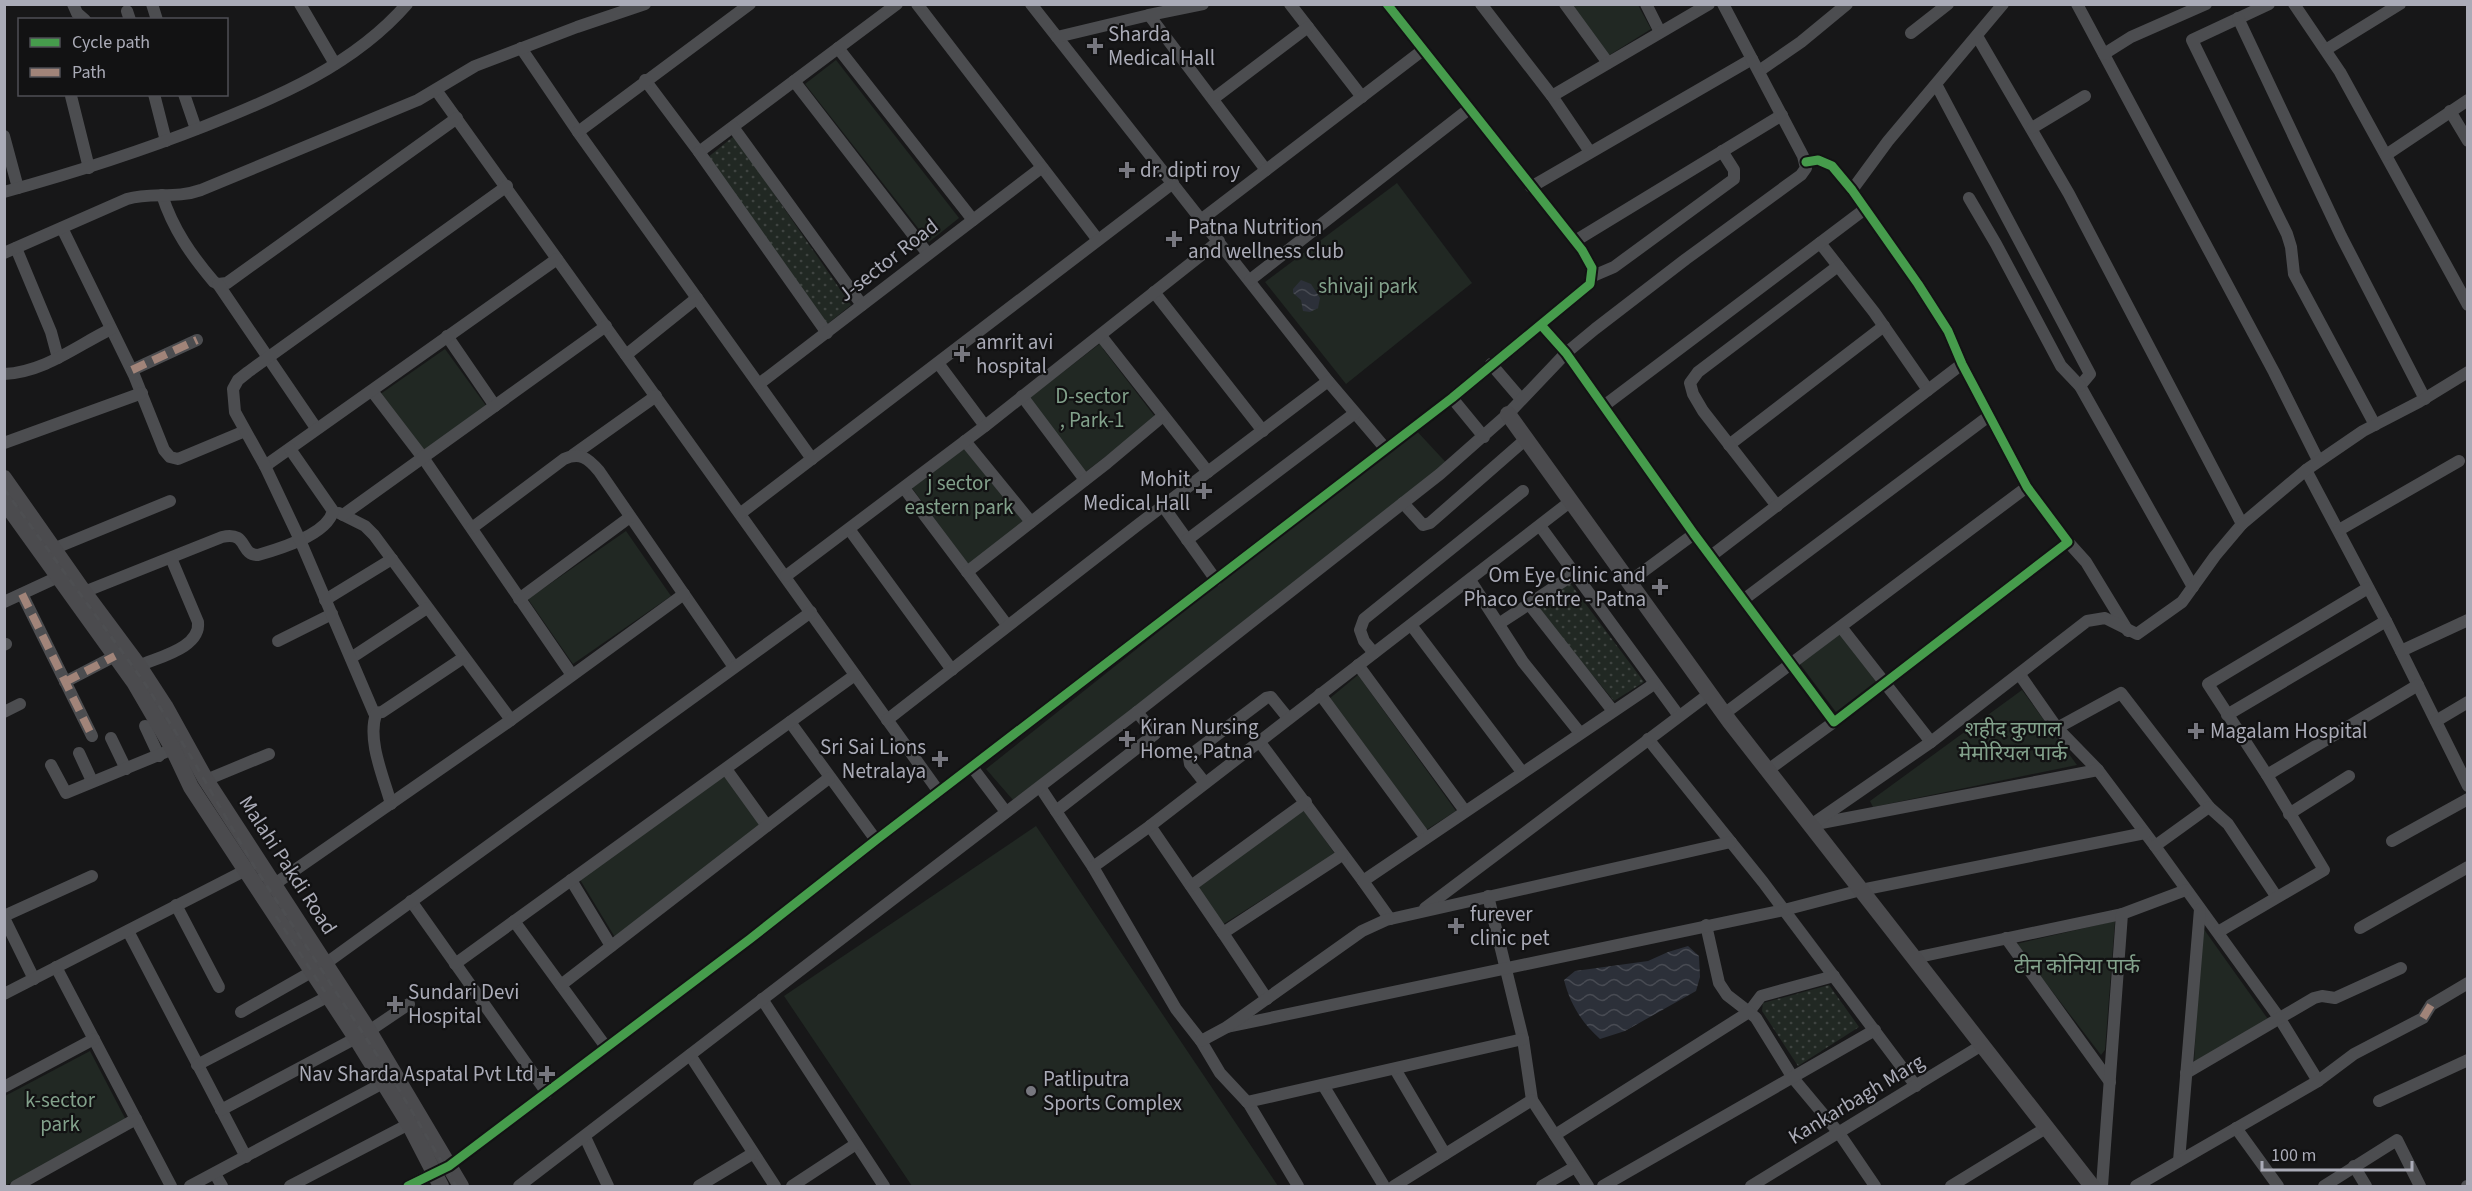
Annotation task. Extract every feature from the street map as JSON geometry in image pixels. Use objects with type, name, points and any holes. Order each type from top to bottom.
[{"type":"main road","points":[[1508,414],[1724,714],[2092,1186]]},
{"type":"main road","points":[[4,478],[53,549],[64,575]]},
{"type":"main road","points":[[4,501],[64,575]]},
{"type":"main road","name":"Malahi Pakdi Road","points":[[64,575],[84,592],[109,637],[116,657],[134,682],[166,753],[260,894],[319,968],[328,996],[362,1035],[383,1083],[409,1124],[437,1180]]},
{"type":"main road","name":"Malahi Pakdi Road","points":[[64,575],[109,637],[139,666],[165,706],[206,780],[274,885],[319,968],[461,1186]]},
{"type":"street","points":[[73,4],[77,13],[83,18]]},
{"type":"street","points":[[300,4],[335,64]]},
{"type":"street","points":[[4,192],[88,168],[166,141],[277,96],[335,64],[372,40],[407,4]]},
{"type":"street","points":[[58,357],[46,321],[10,251],[127,200],[148,194],[188,194],[201,190],[418,100],[475,66],[645,4]]},
{"type":"street","points":[[578,132],[750,4]]},
{"type":"street","points":[[699,152],[897,4]]},
{"type":"street","points":[[917,4],[1098,240]]},
{"type":"street","points":[[1031,4],[1220,241],[1328,381],[1385,448]]},
{"type":"street","points":[[1057,37],[1203,4]]},
{"type":"street","points":[[1290,4],[1362,97]]},
{"type":"street","points":[[1387,4],[1575,241],[1590,261],[1593,276]]},
{"type":"street","points":[[1481,4],[1552,96],[1590,152]]},
{"type":"street","points":[[1564,4],[1608,63]]},
{"type":"street","points":[[1646,4],[1660,32]]},
{"type":"street","points":[[1552,96],[1709,4]]},
{"type":"street","points":[[519,1186],[1040,787],[1403,503],[1484,437],[1566,353],[1686,259],[1802,176],[1806,162],[1723,4]]},
{"type":"street","points":[[1759,71],[1802,42],[1848,4]]},
{"type":"street","points":[[1911,33],[1948,4]]},
{"type":"street","points":[[1852,190],[1888,141],[1937,86],[2003,4]]},
{"type":"street","points":[[2077,4],[2274,372],[2318,460]]},
{"type":"street","points":[[2104,54],[2131,38],[2206,4]]},
{"type":"street","points":[[2269,4],[2192,40],[2287,234],[2294,274],[2375,425]]},
{"type":"street","points":[[2294,4],[2320,44],[2326,49],[2468,305]]},
{"type":"street","points":[[2326,49],[2400,4]]},
{"type":"street","points":[[1149,15],[1266,170]]},
{"type":"street","points":[[2238,18],[2341,236],[2425,399]]},
{"type":"street","points":[[1213,99],[1308,27]]},
{"type":"street","points":[[1977,36],[2032,128],[2124,298],[2242,525]]},
{"type":"street","points":[[521,48],[578,132],[812,459]]},
{"type":"street","points":[[838,48],[973,220]]},
{"type":"street","points":[[1202,219],[1423,50]]},
{"type":"street","points":[[1532,187],[1752,59]]},
{"type":"street","points":[[645,80],[827,333]]},
{"type":"street","points":[[794,81],[928,254]]},
{"type":"street","points":[[1937,86],[2090,375],[2080,386]]},
{"type":"street","points":[[436,90],[939,792]]},
{"type":"street","points":[[71,96],[88,168]]},
{"type":"street","points":[[155,96],[166,141]]},
{"type":"street","points":[[185,96],[196,129]]},
{"type":"street","points":[[2032,128],[2085,96]]},
{"type":"street","points":[[2386,155],[2468,100]]},
{"type":"street","points":[[1250,280],[1470,109]]},
{"type":"street","points":[[2450,111],[2468,141]]},
{"type":"street","points":[[1575,241],[1782,115]]},
{"type":"street","points":[[218,284],[232,280],[457,118]]},
{"type":"street","points":[[733,127],[862,305]]},
{"type":"street","points":[[4,136],[18,188]]},
{"type":"street","points":[[408,1186],[437,1180],[449,1166],[750,939],[1452,398],[1491,364],[1584,291],[1593,276],[1614,267],[1734,179],[1734,170],[1722,152]]},
{"type":"street","points":[[1806,162],[1825,161],[1832,166],[1852,190],[1934,308],[2027,487],[2086,562],[2128,632]]},
{"type":"street","name":"J-sector Road","points":[[759,384],[1041,168]]},
{"type":"street","points":[[741,513],[1173,183]]},
{"type":"street","points":[[376,714],[368,701],[300,540],[265,466],[235,412],[233,389],[238,380],[507,186]]},
{"type":"street","points":[[162,195],[178,236],[202,268],[218,284],[316,428]]},
{"type":"street","points":[[1969,198],[2061,366],[2080,386],[2193,587]]},
{"type":"street","points":[[1605,405],[1865,209]]},
{"type":"street","points":[[62,228],[132,370],[164,450],[173,459],[244,431]]},
{"type":"street","points":[[786,576],[985,426],[1220,241]]},
{"type":"street","points":[[1820,243],[1884,326],[1928,390]]},
{"type":"street","points":[[265,466],[557,259]]},
{"type":"street","points":[[1777,506],[1729,445],[1693,394],[1690,383],[1692,377],[1838,266]]},
{"type":"street","points":[[1154,292],[1263,431]]},
{"type":"street","points":[[626,355],[698,298]]},
{"type":"street","points":[[1541,325],[1566,353],[1605,405],[1694,534],[1834,722]]},
{"type":"street","points":[[84,592],[229,536],[238,537],[252,555],[300,540],[322,528],[332,517],[424,459],[606,326]]},
{"type":"street","points":[[1729,445],[1884,326]]},
{"type":"street","points":[[4,374],[34,370],[111,329]]},
{"type":"street","points":[[447,336],[495,406]]},
{"type":"street","points":[[1101,336],[1208,472]]},
{"type":"street","points":[[132,370],[196,340]]},
{"type":"street","points":[[938,363],[985,426]]},
{"type":"street","points":[[1491,364],[1521,399]]},
{"type":"street","points":[[1711,556],[1962,364]]},
{"type":"street","points":[[1811,825],[1931,742],[2087,621],[2105,618],[2128,632],[2137,634],[2182,602],[2215,556],[2242,525],[2318,460],[2468,372]]},
{"type":"street","points":[[887,720],[1007,625],[1328,381]]},
{"type":"street","points":[[372,391],[424,459],[572,675]]},
{"type":"street","points":[[4,443],[142,393]]},
{"type":"street","points":[[472,528],[551,467],[573,455],[656,396]]},
{"type":"street","points":[[1022,396],[1085,480]]},
{"type":"street","points":[[1452,398],[1484,437]]},
{"type":"street","points":[[1187,540],[1355,413]]},
{"type":"street","points":[[967,572],[1085,480],[1162,416]]},
{"type":"street","points":[[1743,600],[1989,416]]},
{"type":"street","points":[[1403,503],[1423,525],[1430,523],[1526,440]]},
{"type":"street","points":[[965,441],[1031,522]]},
{"type":"street","points":[[290,449],[338,513],[365,526],[392,559],[510,720]]},
{"type":"street","points":[[573,455],[582,456],[590,461],[734,667]]},
{"type":"street","points":[[2339,530],[2459,461]]},
{"type":"street","points":[[2306,470],[2386,621],[2468,786]]},
{"type":"street","points":[[1724,714],[2027,487]]},
{"type":"street","points":[[904,488],[1007,625]]},
{"type":"street","points":[[1374,653],[1364,641],[1360,630],[1364,619],[1522,491]]},
{"type":"street","points":[[53,549],[170,501]]},
{"type":"street","points":[[1093,867],[1150,826],[1571,501]]},
{"type":"street","points":[[1163,506],[1216,580]]},
{"type":"street","points":[[519,599],[630,517]]},
{"type":"street","points":[[1540,526],[1679,716]]},
{"type":"street","points":[[849,529],[952,670]]},
{"type":"street","points":[[1629,582],[1694,534]]},
{"type":"street","points":[[1768,770],[1885,684],[2068,542]]},
{"type":"street","points":[[139,666],[192,641],[199,629],[171,558]]},
{"type":"street","points":[[326,600],[392,559]]},
{"type":"street","points":[[1500,623],[1574,574]]},
{"type":"street","points":[[4,602],[64,575]]},
{"type":"street","points":[[1470,580],[1500,623],[1523,662],[1580,733]]},
{"type":"street","points":[[2218,932],[2324,870],[2267,775],[2208,684],[2368,588]]},
{"type":"street","points":[[22,594],[92,736]]},
{"type":"street","points":[[260,894],[510,720],[684,594]]},
{"type":"street","points":[[1529,604],[1613,711]]},
{"type":"street","points":[[351,658],[427,608]]},
{"type":"street","points":[[241,1012],[319,968],[811,612]]},
{"type":"street","points":[[278,641],[332,614]]},
{"type":"street","points":[[2401,651],[2468,620]]},
{"type":"street","points":[[2227,714],[2386,621]]},
{"type":"street","points":[[1411,625],[1522,772]]},
{"type":"street","points":[[1841,627],[1931,742]]},
{"type":"street","points":[[64,682],[116,657]]},
{"type":"street","points":[[391,804],[375,737],[373,723],[376,714],[463,658]]},
{"type":"street","points":[[1358,665],[1465,811]]},
{"type":"street","points":[[455,964],[855,675]]},
{"type":"street","points":[[2020,675],[2057,728],[2098,770],[2155,846],[2280,1019],[2318,1081]]},
{"type":"street","points":[[1363,881],[1654,684]]},
{"type":"street","points":[[2267,775],[2418,685]]},
{"type":"street","points":[[2057,728],[2121,693],[2209,807],[2228,824],[2276,896]]},
{"type":"street","points":[[1320,694],[1426,838]]},
{"type":"street","points":[[1421,911],[1709,694]]},
{"type":"street","points":[[1205,783],[1190,764],[1189,758],[1193,753],[1266,698],[1271,698],[1288,718]]},
{"type":"street","points":[[2436,721],[2468,702]]},
{"type":"street","points":[[4,712],[20,704]]},
{"type":"street","points":[[1056,811],[1155,734],[1137,712]]},
{"type":"street","points":[[790,722],[876,840]]},
{"type":"street","points":[[51,765],[65,793],[166,753],[145,726]]},
{"type":"street","points":[[111,738],[126,769]]},
{"type":"street","points":[[1648,739],[1784,910],[1916,1086]]},
{"type":"street","points":[[1259,741],[1390,919]]},
{"type":"street","points":[[79,753],[92,781]]},
{"type":"street","points":[[206,780],[269,754]]},
{"type":"street","points":[[972,767],[1006,812]]},
{"type":"street","points":[[726,769],[767,826]]},
{"type":"street","points":[[1811,825],[2098,770]]},
{"type":"street","points":[[2289,814],[2349,776]]},
{"type":"street","points":[[561,985],[830,777]]},
{"type":"street","points":[[1040,787],[1093,867],[1176,1009],[1201,1041],[1220,1073],[1247,1102],[1298,1186]]},
{"type":"street","points":[[2392,842],[2468,799]]},
{"type":"street","points":[[1191,886],[1306,802]]},
{"type":"street","points":[[2155,846],[2209,807]]},
{"type":"street","points":[[1150,826],[1267,999]]},
{"type":"street","points":[[1227,1027],[1784,910],[1862,890],[2145,833]]},
{"type":"street","points":[[1201,1041],[1227,1027],[1362,931],[1390,919],[1731,842]]},
{"type":"street","points":[[1223,933],[1342,855]]},
{"type":"street","points":[[2360,928],[2468,867]]},
{"type":"street","points":[[4,994],[244,871]]},
{"type":"street","points":[[34,979],[4,917],[92,876]]},
{"type":"street","points":[[571,880],[610,946]]},
{"type":"street","points":[[1914,958],[2122,914],[2186,890]]},
{"type":"street","points":[[1488,896],[1523,1039],[1532,1100],[1588,1186]]},
{"type":"street","points":[[411,901],[548,1093]]},
{"type":"street","points":[[176,905],[219,987]]},
{"type":"street","points":[[2179,1161],[2200,909]]},
{"type":"street","points":[[2102,1186],[2122,914]]},
{"type":"street","points":[[514,921],[606,1047]]},
{"type":"street","points":[[1706,926],[1719,983],[1727,995],[1756,1018],[1793,1078],[1839,1132],[1875,1186]]},
{"type":"street","points":[[128,931],[246,1157]]},
{"type":"street","points":[[2006,938],[2110,1082]]},
{"type":"street","points":[[56,968],[171,1186]]},
{"type":"street","points":[[2186,1073],[2319,996],[2335,998],[2402,968]]},
{"type":"street","points":[[1555,1135],[1749,1012],[1761,996],[1834,976]]},
{"type":"street","points":[[2136,1186],[2318,1081],[2354,1054],[2423,1018],[2431,1005],[2468,983]]},
{"type":"street","points":[[197,1065],[328,996]]},
{"type":"street","points":[[762,999],[884,1186]]},
{"type":"street","points":[[221,1110],[362,1035],[409,1004]]},
{"type":"street","points":[[1603,1186],[1875,1030]]},
{"type":"street","points":[[4,1087],[94,1039]]},
{"type":"street","points":[[1247,1102],[1523,1039]]},
{"type":"street","name":"Kankarbagh Marg","points":[[1751,1186],[1982,1045]]},
{"type":"street","points":[[690,1055],[752,1154],[775,1186]]},
{"type":"street","points":[[2379,1101],[2468,1060]]},
{"type":"street","points":[[1395,1069],[1445,1154]]},
{"type":"street","points":[[190,1186],[383,1083]]},
{"type":"street","points":[[1323,1085],[1384,1186]]},
{"type":"street","points":[[1394,1186],[1532,1100]]},
{"type":"street","points":[[16,1186],[136,1119]]},
{"type":"street","points":[[290,1186],[409,1124]]},
{"type":"street","points":[[1954,1186],[2046,1128]]},
{"type":"street","points":[[2236,1128],[2278,1186]]},
{"type":"street","points":[[585,1137],[608,1186]]},
{"type":"street","points":[[2324,1186],[2397,1140],[2420,1186]]},
{"type":"street","points":[[792,1186],[856,1144]]},
{"type":"street","points":[[699,1186],[752,1154]]},
{"type":"street","points":[[2354,1166],[2366,1186]]},
{"type":"street","points":[[1542,1186],[1575,1167]]},
{"type":"street","points":[[215,1174],[222,1186]]},
{"type":"green space","points":[[1570,5],[1638,5],[1651,29],[1608,56]]},
{"type":"green space","points":[[836,60],[959,218],[929,242],[805,84]]},
{"type":"green space","points":[[734,136],[851,305],[826,325],[707,158]]},
{"type":"green space","name":"shivaji park","points":[[1397,183],[1472,283],[1346,384],[1265,282]]},
{"type":"green space","name":"D-sector , Park-1","points":[[1102,342],[1103,349],[1156,418],[1084,473],[1028,399]]},
{"type":"green space","points":[[445,349],[487,407],[421,456],[379,395]]},
{"type":"green space","points":[[1414,428],[1452,469],[1013,800],[986,769]]},
{"type":"green space","name":"j sector eastern park","points":[[963,447],[1026,525],[970,567],[912,488]]},
{"type":"green space","points":[[626,531],[671,596],[573,664],[528,599]]},
{"type":"green space","points":[[1570,583],[1644,682],[1614,701],[1535,606]]},
{"type":"green space","points":[[1840,634],[1877,681],[1836,712],[1800,664]]},
{"type":"green space","points":[[1358,675],[1456,811],[1426,830],[1329,699]]},
{"type":"green space","name":"शहीद कुणाल मेमोरियल पार्क","points":[[2022,690],[2077,765],[1873,807],[1870,801]]},
{"type":"green space","points":[[723,773],[763,825],[616,939],[579,878]]},
{"type":"green space","points":[[1304,810],[1335,854],[1222,925],[1197,888]]},
{"type":"green space","name":"Patliputra Sports Complex","points":[[1036,826],[1278,1186],[912,1186],[784,996]]},
{"type":"green space","name":"टीन कोनिया पार्क","points":[[2115,921],[2105,1050],[2101,1055],[2016,944]]},
{"type":"green space","name":"टीन कोनिया पार्क","points":[[2203,928],[2270,1022],[2194,1064],[2201,929]]},
{"type":"green space","points":[[1829,985],[1859,1027],[1798,1066],[1762,1011],[1763,1003]]},
{"type":"green space","name":"k-sector park","points":[[90,1051],[127,1122],[5,1186],[5,1096]]},
{"type":"water","points":[[1301,280],[1311,284],[1320,298],[1318,308],[1310,312],[1303,311],[1301,300],[1293,293],[1293,289]]},
{"type":"water","points":[[1688,946],[1699,956],[1700,977],[1696,991],[1625,1031],[1600,1039],[1582,1020],[1573,1005],[1564,980],[1575,971],[1648,961]]},
{"type":"railway","points":[[4,489],[144,682],[190,755],[254,866],[394,1081],[456,1186]]},
{"type":"railway","points":[[276,916],[325,992]]},
{"type":"marked path","points":[[132,370],[197,340]]},
{"type":"marked path","points":[[22,594],[92,736]]},
{"type":"marked path","points":[[65,682],[115,656]]},
{"type":"marked path","points":[[2423,1018],[2431,1005]]},
{"type":"cycle path","points":[[408,1186],[449,1166],[750,939],[1452,398],[1590,284],[1592,268],[1582,250],[1387,4]]},
{"type":"cycle path","points":[[1541,325],[1566,353],[1694,534],[1834,722],[2068,542],[2027,487],[1962,364],[1948,331],[1918,284],[1852,190],[1832,166],[1818,160],[1806,162]]},
{"type":"place","name":"Sharda Medical Hall","points":[[1095,46]]},
{"type":"place","name":"dr. dipti roy","points":[[1127,170]]},
{"type":"place","name":"Patna Nutrition and wellness club","points":[[1174,239]]},
{"type":"place","name":"amrit avi hospital","points":[[962,354]]},
{"type":"place","name":"Mohit Medical Hall","points":[[1204,491]]},
{"type":"place","name":"Om Eye Clinic and Phaco Centre - Patna","points":[[1660,587]]},
{"type":"place","name":"Magalam Hospital","points":[[2196,731]]},
{"type":"place","name":"Kiran Nursing Home, Patna","points":[[1127,739]]},
{"type":"place","name":"Sri Sai Lions Netralaya","points":[[940,759]]},
{"type":"place","name":"furever clinic pet","points":[[1456,926]]},
{"type":"place","name":"Sundari Devi Hospital","points":[[395,1004]]},
{"type":"place","name":"Nav Sharda Aspatal Pvt Ltd","points":[[547,1074]]},
{"type":"place","name":"Patliputra Sports Complex","points":[[1031,1091]]}]
